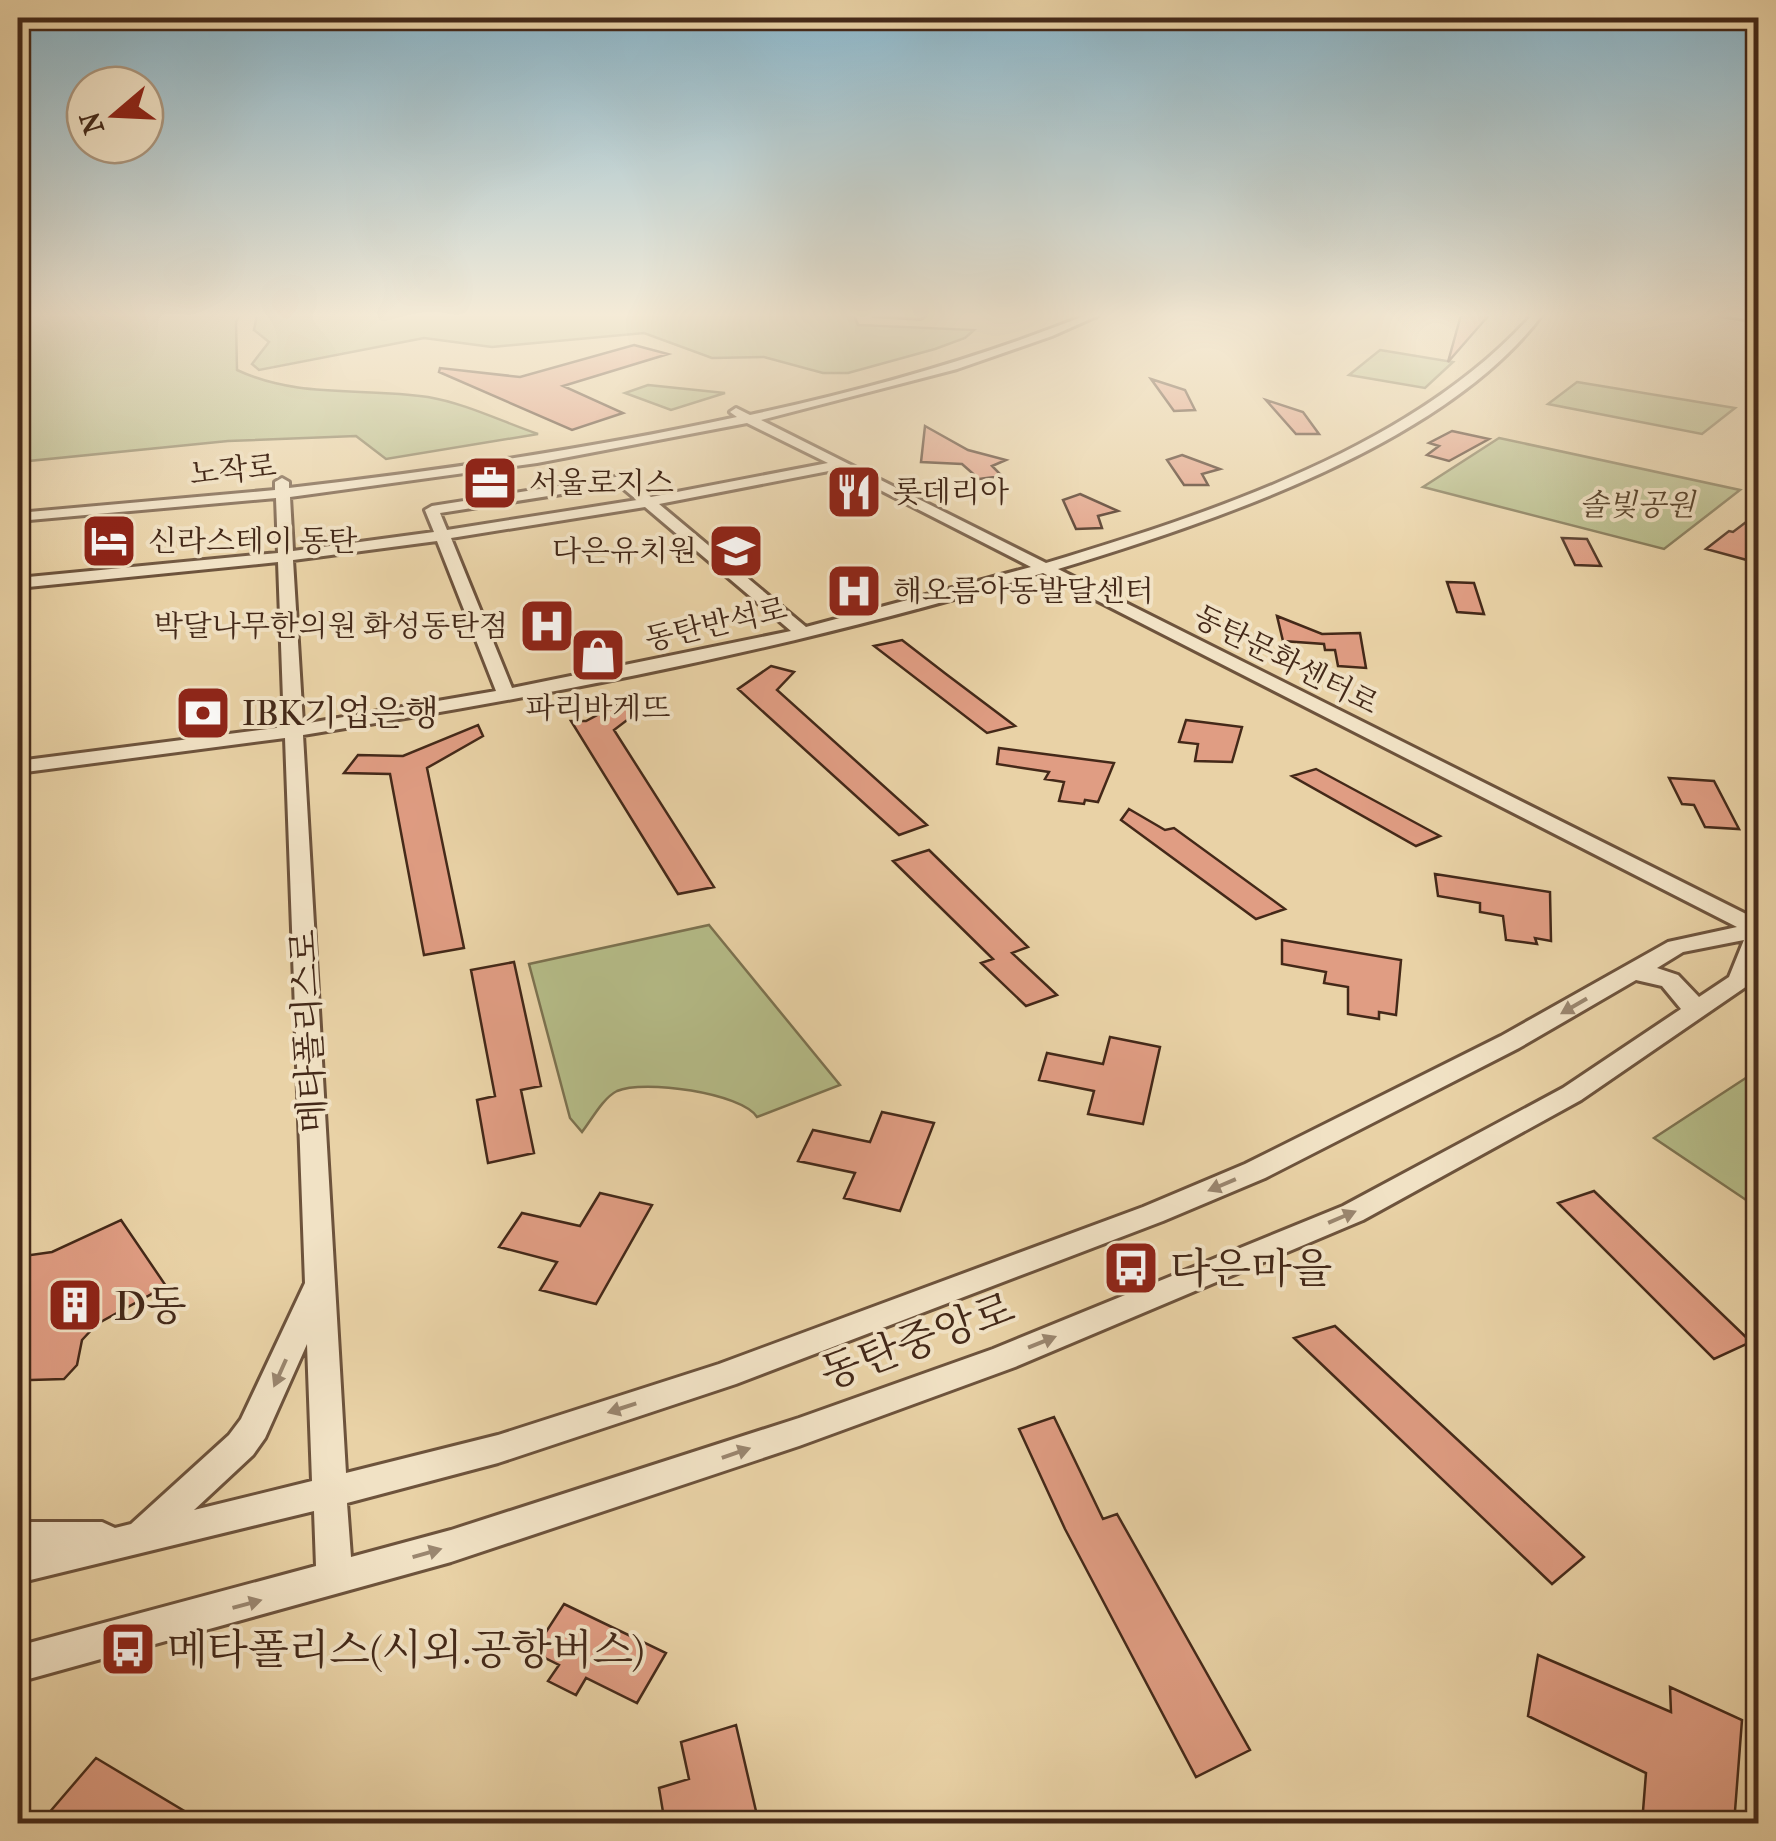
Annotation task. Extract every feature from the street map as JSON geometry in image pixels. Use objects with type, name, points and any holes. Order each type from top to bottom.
[{"type":"street","name":"노작로","points":[[22,511],[371,478],[667,431],[808,401]]},
{"type":"street","name":"동탄반석로","points":[[18,767],[294,732],[506,695],[804,633],[1045,569],[1281,484],[1441,401]]},
{"type":"street","name":"동탄문화센터로","points":[[743,416],[1758,930]]},
{"type":"street","points":[[18,583],[286,557],[444,536],[646,503],[840,465]]},
{"type":"street","points":[[506,695],[432,510],[622,480],[804,633]]},
{"type":"street","name":"메타폴리스로","points":[[282,488],[334,1580]]},
{"type":"street","name":"동탄중앙로","points":[[18,1567],[498,1449],[725,1375],[1154,1214],[1380,1110],[1510,1042],[1676,947],[1758,930]]},
{"type":"street","name":"동탄중앙로","points":[[18,1664],[334,1580],[530,1522],[798,1432],[1004,1358],[1336,1220],[1418,1180],[1572,1094],[1694,1012],[1739,981],[1758,930]]},
{"type":"street","points":[[1628,973],[1644,972],[1678,984],[1694,1012]]},
{"type":"street","points":[[141,1538],[240,1445],[253,1428],[320,1284]]},
{"type":"street","name":"동탄중앙로","points":[[18,1538],[141,1538]]},
{"type":"green space","points":[[18,401],[445,401],[538,434],[386,459],[356,436],[228,441],[18,462]]},
{"type":"green space","points":[[646,401],[700,401],[671,410]]},
{"type":"green space","points":[[1692,401],[1735,408],[1702,434],[1548,404]]},
{"type":"green space","name":"솔빛공원","points":[[1499,438],[1740,490],[1664,549],[1423,487]]},
{"type":"green space","points":[[709,925],[840,1085],[757,1117],[748,1108],[713,1095],[669,1088],[630,1088],[607,1099],[582,1132],[570,1118],[529,964]]},
{"type":"green space","points":[[1758,1070],[1758,1208],[1654,1138]]},
{"type":"building","points":[[505,401],[596,401],[623,413],[572,430]]},
{"type":"building","points":[[1167,401],[1190,401],[1195,410],[1174,411]]},
{"type":"building","points":[[1267,401],[1303,412],[1319,434],[1296,434]]},
{"type":"building","points":[[925,426],[968,450],[1006,460],[992,466],[1002,476],[979,479],[962,464],[921,462]]},
{"type":"building","points":[[1452,431],[1489,439],[1449,461],[1427,455],[1439,446],[1429,443]]},
{"type":"building","points":[[1182,455],[1220,469],[1202,474],[1208,485],[1184,485],[1167,460]]},
{"type":"building","points":[[1080,494],[1118,511],[1098,516],[1102,528],[1076,529],[1063,500]]},
{"type":"building","points":[[1758,513],[1758,563],[1706,549],[1729,531]]},
{"type":"building","points":[[1562,538],[1587,539],[1601,566],[1575,565]]},
{"type":"building","points":[[1447,582],[1474,583],[1484,614],[1457,612]]},
{"type":"building","points":[[1277,616],[1322,634],[1360,633],[1366,668],[1338,666],[1335,650],[1325,650],[1324,644],[1283,641]]},
{"type":"building","points":[[902,640],[1015,726],[987,733],[874,646]]},
{"type":"building","points":[[771,666],[794,672],[777,690],[927,825],[899,835],[738,689]]},
{"type":"building","points":[[618,704],[639,711],[614,730],[714,887],[678,894],[571,721],[586,721]]},
{"type":"building","points":[[1186,720],[1242,727],[1232,762],[1195,761],[1198,744],[1179,742]]},
{"type":"building","points":[[478,725],[483,736],[427,768],[464,948],[424,955],[390,774],[344,773],[358,755],[403,756]]},
{"type":"building","points":[[999,748],[1114,763],[1098,802],[1059,801],[1064,782],[1045,779],[1049,772],[997,764]]},
{"type":"building","points":[[1316,769],[1440,836],[1416,846],[1292,776]]},
{"type":"building","points":[[1669,778],[1714,781],[1739,829],[1705,827],[1694,805],[1682,804]]},
{"type":"building","points":[[1129,809],[1165,830],[1174,828],[1285,909],[1256,919],[1121,820]]},
{"type":"building","points":[[929,850],[1028,947],[1012,953],[1057,995],[1026,1006],[981,963],[993,959],[893,861]]},
{"type":"building","points":[[1435,874],[1550,892],[1551,941],[1535,938],[1537,944],[1506,940],[1503,916],[1480,912],[1480,903],[1438,896]]},
{"type":"building","points":[[1282,940],[1401,960],[1396,1015],[1379,1012],[1379,1019],[1348,1014],[1348,987],[1324,983],[1326,972],[1282,964]]},
{"type":"building","points":[[514,962],[541,1086],[521,1090],[534,1153],[488,1163],[477,1100],[495,1096],[471,970]]},
{"type":"building","points":[[1110,1037],[1160,1047],[1143,1124],[1088,1114],[1094,1091],[1039,1080],[1047,1053],[1103,1064]]},
{"type":"building","points":[[882,1112],[934,1123],[900,1211],[844,1198],[855,1173],[798,1161],[813,1130],[870,1142]]},
{"type":"building","points":[[1594,1191],[1751,1342],[1714,1359],[1558,1203]]},
{"type":"building","points":[[600,1193],[652,1205],[596,1304],[540,1290],[557,1262],[499,1247],[522,1213],[580,1226]]},
{"type":"building","name":"D동","points":[[121,1220],[166,1286],[97,1324],[82,1340],[77,1365],[64,1379],[31,1380],[18,1373],[18,1251],[31,1255],[52,1252]]},
{"type":"building","points":[[1335,1326],[1584,1557],[1552,1584],[1294,1338]]},
{"type":"building","points":[[1054,1417],[1103,1519],[1117,1514],[1250,1750],[1196,1777],[1065,1529],[1019,1429]]},
{"type":"building","points":[[564,1604],[666,1653],[637,1703],[586,1678],[576,1695],[548,1681],[559,1665],[533,1652]]},
{"type":"building","points":[[1538,1655],[1671,1712],[1670,1687],[1742,1720],[1734,1824],[1642,1824],[1646,1773],[1528,1716]]},
{"type":"building","points":[[736,1725],[759,1824],[665,1824],[659,1788],[689,1779],[681,1742]]},
{"type":"building","points":[[96,1758],[206,1824],[62,1824],[48,1814]]},
{"type":"place","name":"서울로지스","points":[[490,483]]},
{"type":"place","name":"롯데리아","points":[[854,492]]},
{"type":"place","name":"신라스테이 동탄","points":[[109,541]]},
{"type":"place","name":"다은유치원","points":[[736,551]]},
{"type":"place","name":"해오름아동발달센터","points":[[854,591]]},
{"type":"place","name":"박달나무한의원 화성동탄점","points":[[547,626]]},
{"type":"place","name":"파리바게뜨","points":[[598,655]]},
{"type":"place","name":"IBK기업은행","points":[[203,713]]},
{"type":"place","name":"다은마을","points":[[1131,1268]]},
{"type":"place","name":"D동","points":[[75,1305]]},
{"type":"place","name":"메타폴리스(시외.공항버스)","points":[[128,1649]]}]
